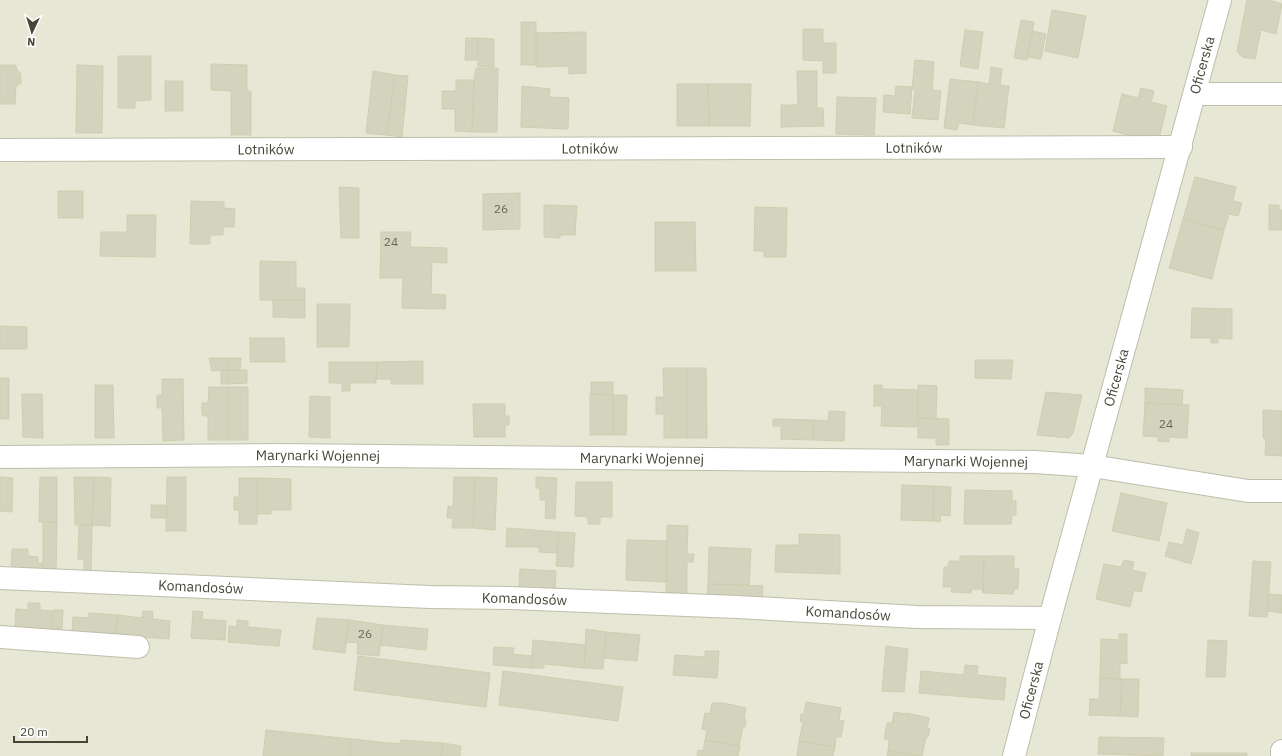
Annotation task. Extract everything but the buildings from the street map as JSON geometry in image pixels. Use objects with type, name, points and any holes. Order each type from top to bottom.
[{"type":"street","name":"Oficerska","points":[[1014,756],[1050,618],[1181,147],[1220,0]]},
{"type":"street","points":[[1195,94],[1282,94]]},
{"type":"street","name":"Lotników","points":[[0,150],[1181,147]]},
{"type":"street","name":"Marynarki Wojennej","points":[[0,457],[283,456],[1036,462],[1092,466],[1248,491],[1282,491]]},
{"type":"street","name":"Komandosów","points":[[0,578],[422,597],[510,598],[738,607],[917,617],[1050,618]]},
{"type":"street","points":[[0,637],[138,647]]},
{"type":"street","points":[[1282,751],[1282,756]]},
{"type":"shaded area","points":[[0,0],[1282,0],[1282,756],[0,756]]}]
